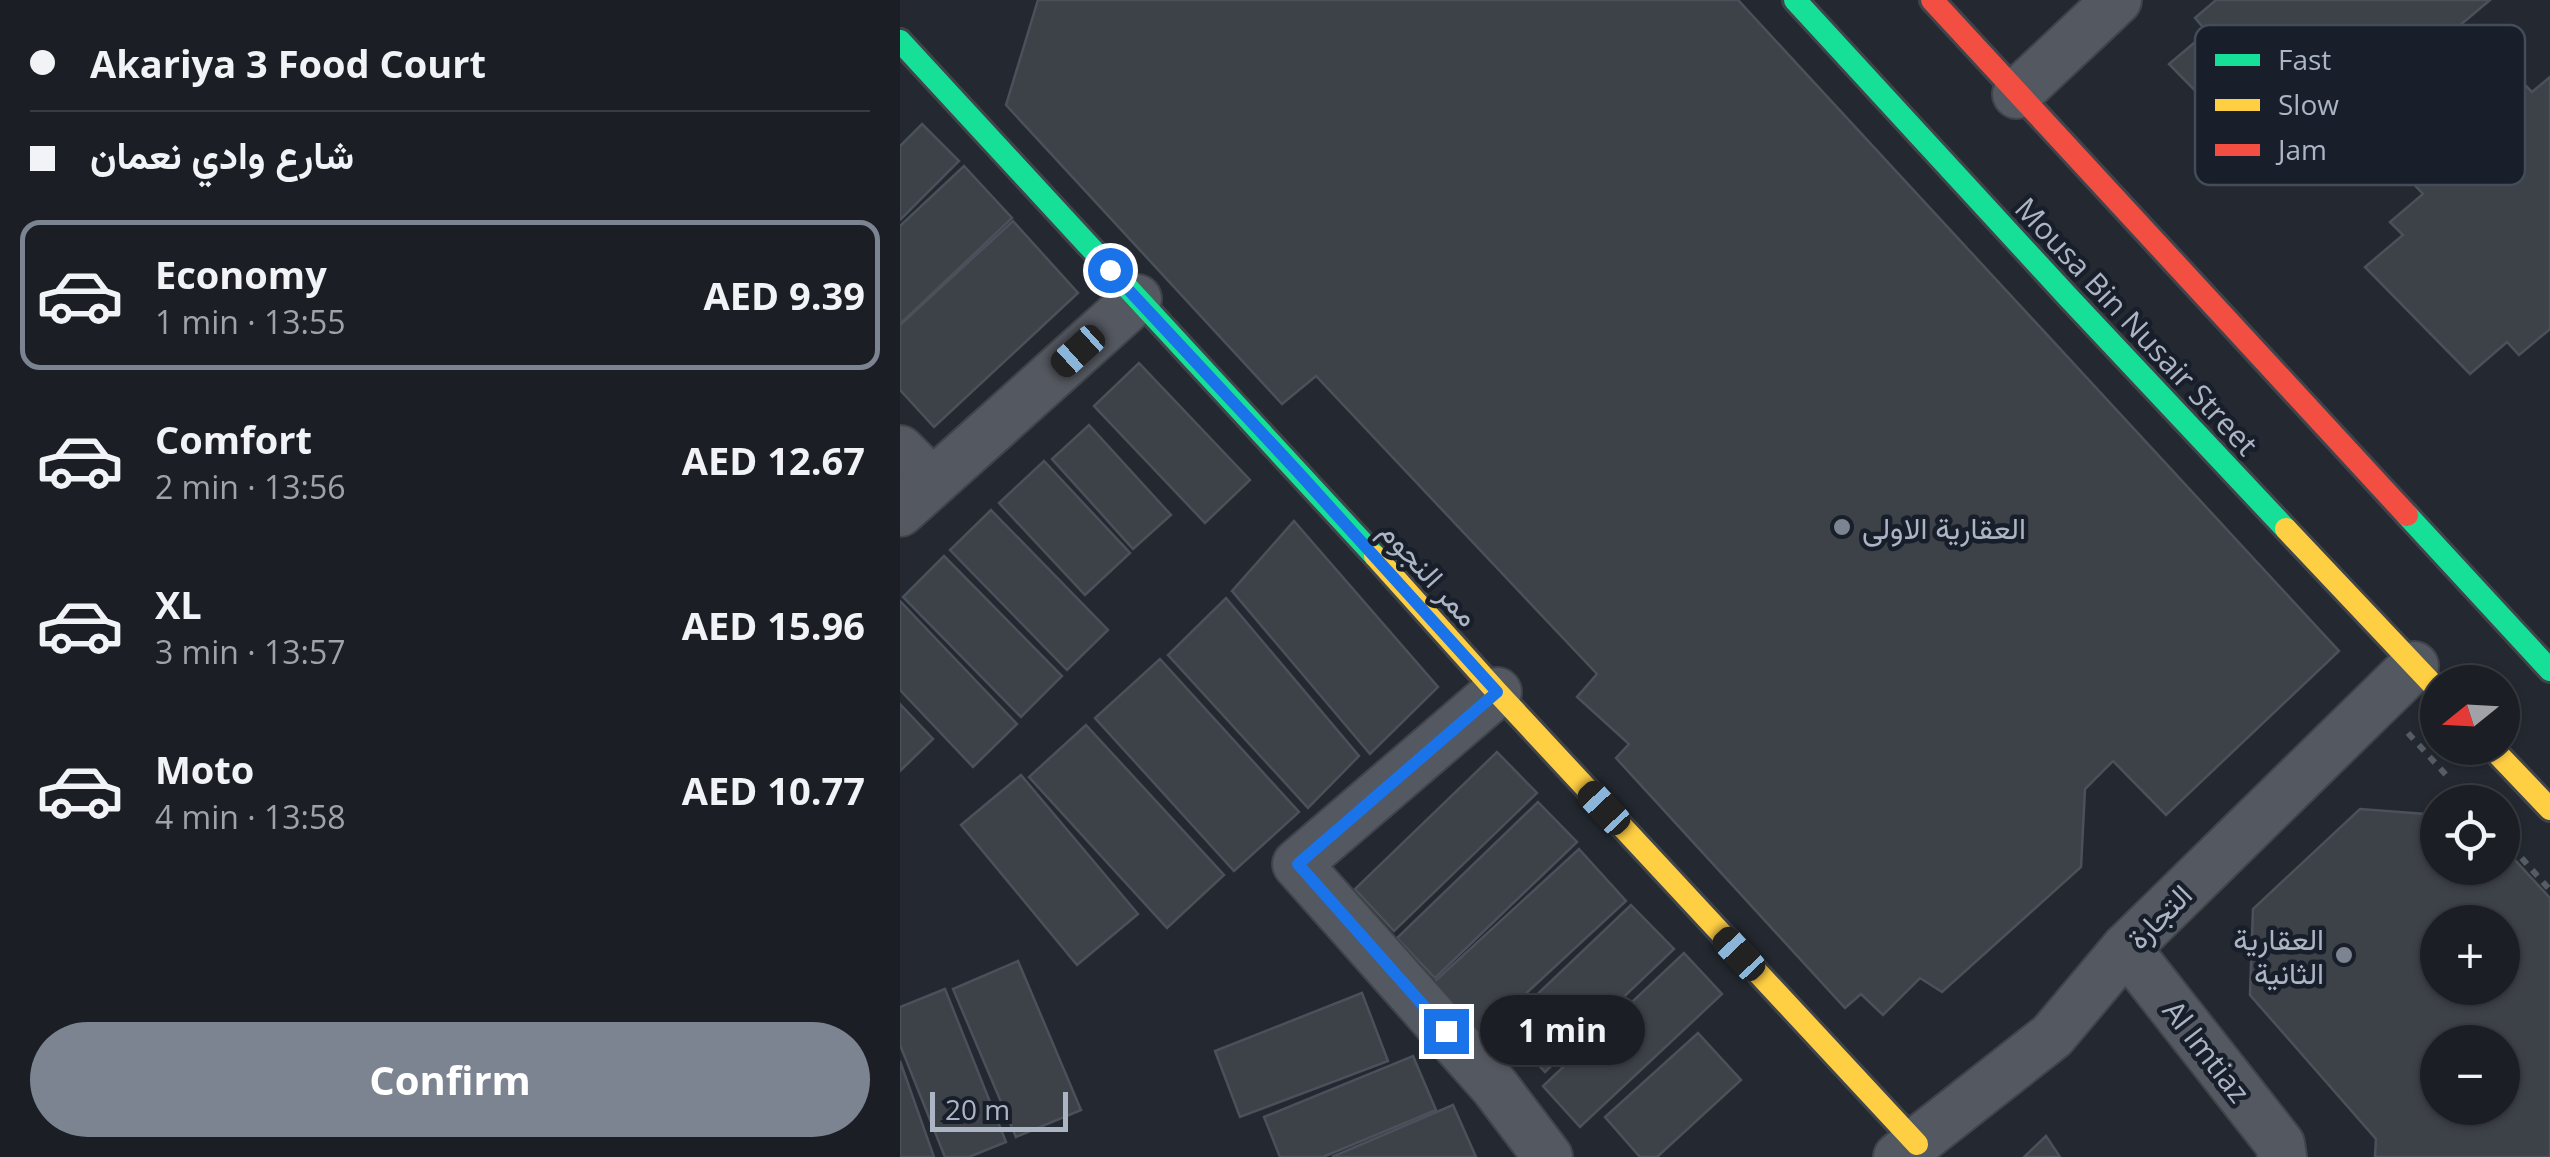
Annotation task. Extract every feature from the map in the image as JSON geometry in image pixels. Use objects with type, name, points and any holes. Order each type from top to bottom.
[{"type":"street","name":"Mousa Bin Nusair Street","points":[[1795,0],[2420,672]]},
{"type":"street","points":[[1932,0],[2550,670]]},
{"type":"street","points":[[2017,94],[2117,0]]},
{"type":"street","name":"ممر النجوم","points":[[900,41],[1298,472],[1907,1151]]},
{"type":"street","points":[[910,481],[1137,299]]},
{"type":"street","name":"التجارة","points":[[1907,1151],[2052,1036],[2126,948],[2379,700],[2420,681]]},
{"type":"street","points":[[1497,692],[1298,864],[1495,1087],[1548,1157]]},
{"type":"street","points":[[2508,765],[2550,809]]},
{"type":"street","name":"Al Imtiaz","points":[[2126,948],[2280,1144],[2282,1157]]},
{"type":"path","points":[[2379,700],[2455,785]]},
{"type":"path","points":[[2520,857],[2550,890]]},
{"type":"building","name":"العقارية الاولى","points":[[1038,0],[1738,0],[2339,651],[2166,815],[2113,761],[2085,789],[2081,867],[1942,992],[1920,978],[1883,1015],[1861,994],[1845,1008],[1616,758],[1629,744],[1577,697],[1597,674],[1316,376],[1282,404],[1006,105]]},
{"type":"building","points":[[2216,0],[2490,0],[2460,25],[2201,25],[2195,18]]},
{"type":"building","points":[[2195,42],[2195,90],[2169,64]]},
{"type":"building","points":[[2550,77],[2550,329],[2519,355],[2507,342],[2470,374],[2365,267],[2403,235],[2390,222],[2423,194],[2415,185],[2525,185],[2525,85],[2532,92]]},
{"type":"building","points":[[922,124],[959,161],[900,220],[900,146]]},
{"type":"building","points":[[964,166],[1012,218],[900,324],[900,226]]},
{"type":"building","points":[[1013,221],[1078,293],[934,427],[900,390],[900,325]]},
{"type":"building","points":[[1139,363],[1250,480],[1205,523],[1094,406]]},
{"type":"building","points":[[1089,425],[1171,515],[1133,549],[1052,459]]},
{"type":"building","points":[[1044,461],[1130,553],[1085,595],[999,503]]},
{"type":"building","points":[[991,510],[1108,630],[1067,670],[950,550]]},
{"type":"building","points":[[1294,521],[1438,687],[1370,754],[1232,591]]},
{"type":"building","points":[[944,556],[1062,676],[1021,717],[903,597]]},
{"type":"building","points":[[1226,598],[1359,756],[1308,808],[1168,655]]},
{"type":"building","points":[[900,601],[1017,724],[973,767],[900,690]]},
{"type":"building","points":[[1160,659],[1299,812],[1234,871],[1095,718]]},
{"type":"building","points":[[900,704],[933,739],[900,771]]},
{"type":"building","points":[[1086,725],[1224,875],[1167,928],[1029,777]]},
{"type":"building","points":[[1497,752],[1537,793],[1394,931],[1355,889]]},
{"type":"building","points":[[1021,775],[1138,914],[1077,965],[961,825]]},
{"type":"building","points":[[1538,802],[1577,842],[1435,978],[1397,938]]},
{"type":"building","name":"العقارية الثانية","points":[[2360,809],[2420,814],[2420,885],[2520,885],[2520,866],[2550,898],[2550,1157],[2375,1157],[2376,1139],[2250,995],[2253,909]]},
{"type":"building","points":[[1579,849],[1626,901],[1481,1035],[1433,983]]},
{"type":"building","points":[[1631,905],[1674,949],[1545,1072],[1503,1027]]},
{"type":"building","points":[[1684,953],[1722,994],[1580,1127],[1543,1086]]},
{"type":"building","points":[[1018,961],[1081,1110],[1016,1137],[953,989]]},
{"type":"building","points":[[945,989],[1006,1142],[969,1157],[945,1157],[900,1045],[900,1007]]},
{"type":"building","points":[[1362,993],[1388,1061],[1240,1117],[1215,1051]]},
{"type":"building","points":[[1698,1033],[1741,1080],[1657,1157],[1640,1157],[1605,1117]]},
{"type":"building","points":[[1413,1056],[1436,1110],[1323,1157],[1280,1157],[1264,1117]]},
{"type":"building","points":[[900,1061],[934,1157],[900,1157]]},
{"type":"building","points":[[1453,1105],[1476,1157],[1332,1157]]},
{"type":"building","points":[[2046,1136],[2060,1157],[2024,1157]]},
{"type":"traffic: fast","points":[[1795,0],[2286,529]]},
{"type":"traffic: fast","points":[[900,41],[1375,556]]},
{"type":"traffic: fast","points":[[2407,515],[2550,670]]},
{"type":"traffic: slow","points":[[2286,529],[2420,671]]},
{"type":"traffic: slow","points":[[1375,556],[1917,1144]]},
{"type":"traffic: slow","points":[[2508,765],[2550,809]]},
{"type":"traffic: jam","points":[[1932,0],[2407,515]]},
{"type":"place","name":"العقارية الاولى","points":[[1842,527]]},
{"type":"place","name":"العقارية الثانية","points":[[2344,955]]},
{"type":"route","points":[[1110,270],[1497,692],[1298,864],[1446,1031]]}]
